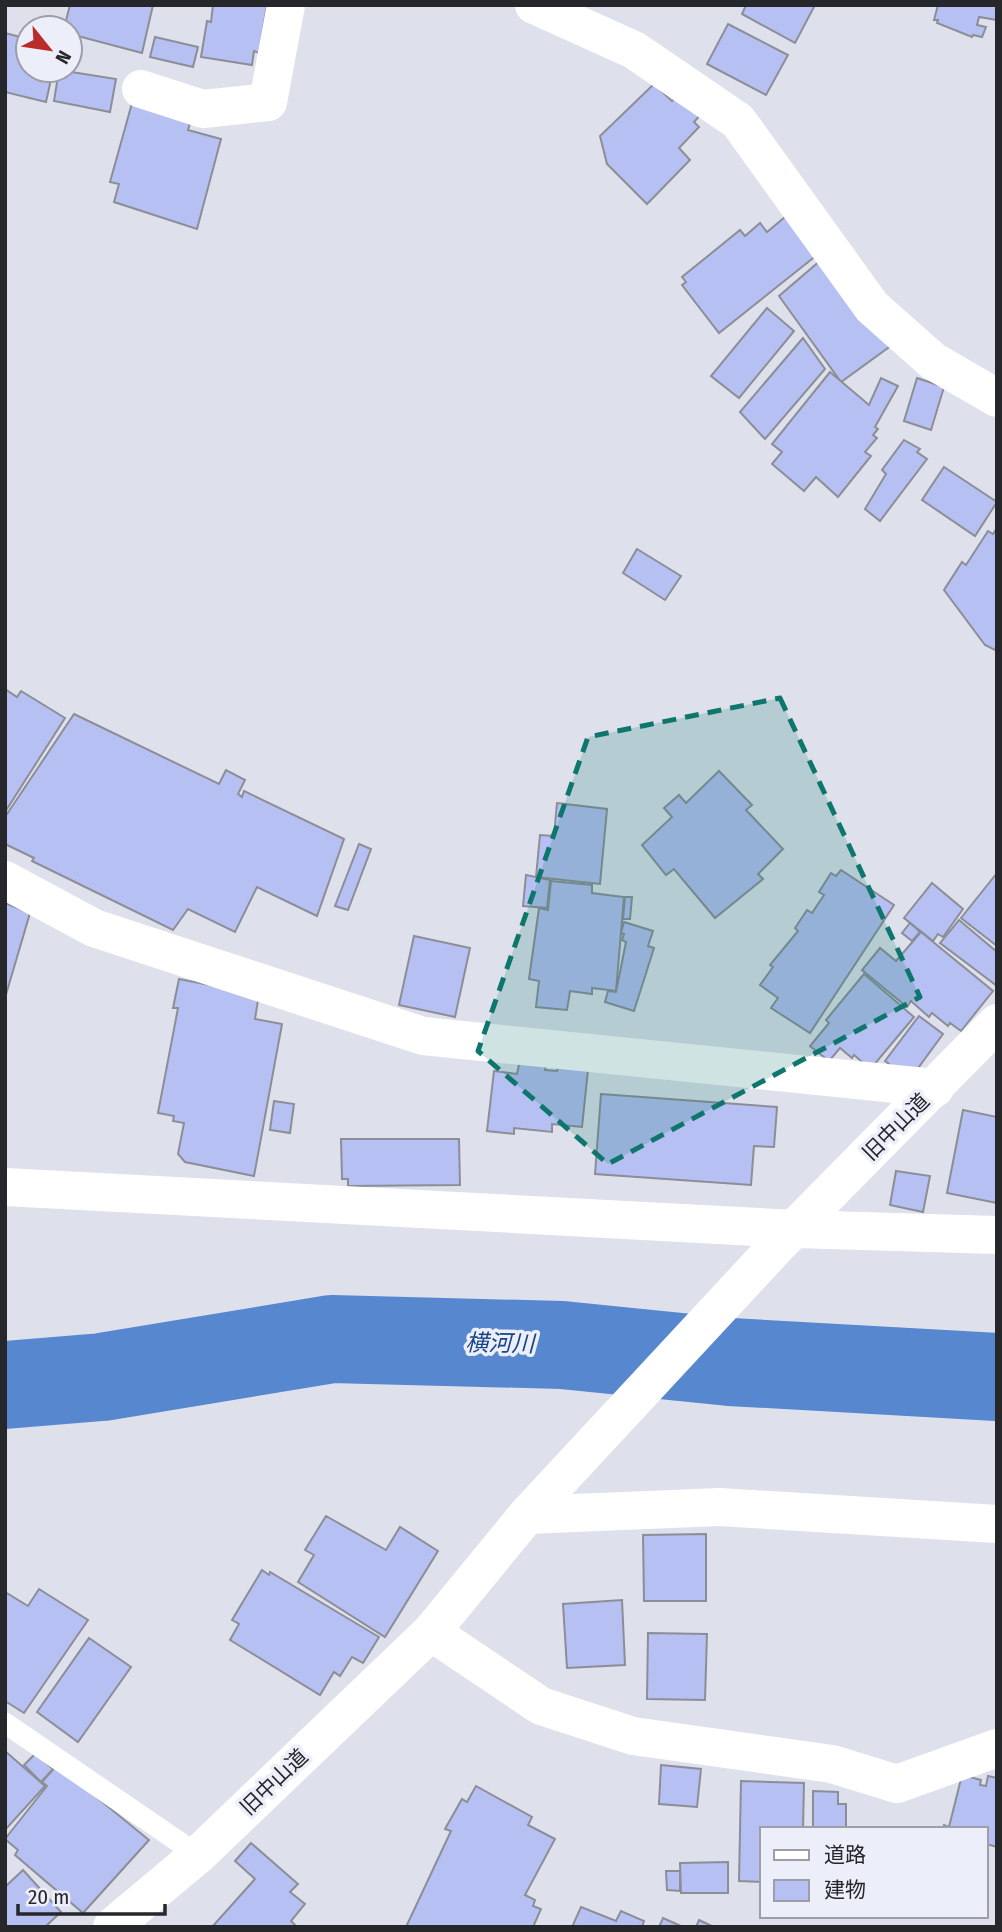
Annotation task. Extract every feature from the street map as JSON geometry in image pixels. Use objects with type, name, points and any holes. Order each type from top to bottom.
[{"type":"street","points":[[141,89],[203,109],[268,102],[286,5]]},
{"type":"street","points":[[534,5],[634,50],[738,121],[872,307],[933,362],[997,398]]},
{"type":"street","points":[[5,880],[94,928],[423,1036],[935,1088]]},
{"type":"street","name":"旧中山道","points":[[112,1927],[198,1855],[431,1632],[536,1506],[785,1238],[997,1024]]},
{"type":"street","points":[[5,1187],[785,1238],[997,1235]]},
{"type":"street","points":[[536,1506],[719,1507],[997,1524]]},
{"type":"street","points":[[431,1632],[541,1706],[633,1736],[832,1764],[897,1784],[997,1748]]},
{"type":"lane","points":[[5,1723],[198,1855]]},
{"type":"highlighted area","points":[[780,698],[920,997],[608,1164],[478,1051],[588,737]]},
{"type":"building","points":[[70,5],[153,5],[142,53],[84,38],[84,14],[68,14]]},
{"type":"building","points":[[213,5],[267,5],[259,53],[254,51],[252,65],[201,57],[207,21],[211,22]]},
{"type":"building","points":[[746,5],[815,5],[795,43],[742,14]]},
{"type":"building","points":[[938,5],[997,5],[997,20],[979,17],[977,25],[986,27],[982,37],[972,37],[937,23],[938,20],[934,20]]},
{"type":"building","points":[[728,24],[788,55],[766,95],[707,64]]},
{"type":"building","points":[[5,33],[14,35],[14,84],[50,84],[46,102],[5,92]]},
{"type":"building","points":[[155,37],[198,47],[193,67],[150,57]]},
{"type":"building","points":[[84,74],[116,79],[110,112],[54,101],[57,84],[84,84]]},
{"type":"building","points":[[654,84],[672,101],[678,94],[703,112],[694,122],[699,127],[679,148],[690,160],[647,204],[607,164],[600,136]]},
{"type":"building","points":[[134,96],[194,109],[188,130],[221,139],[197,229],[114,202],[119,184],[110,182]]},
{"type":"building","points":[[791,212],[822,251],[719,333],[682,285],[686,282],[682,277],[740,230],[745,236],[760,223],[767,232]]},
{"type":"building","points":[[821,260],[896,342],[841,382],[779,296]]},
{"type":"building","points":[[767,308],[794,331],[739,398],[711,376]]},
{"type":"building","points":[[803,338],[825,369],[765,439],[740,412]]},
{"type":"building","points":[[830,372],[869,405],[881,378],[898,386],[875,427],[878,429],[873,435],[877,438],[865,452],[871,456],[838,497],[816,477],[804,491],[772,464],[782,452],[772,444]]},
{"type":"building","points":[[917,378],[944,387],[931,430],[904,421]]},
{"type":"building","points":[[904,440],[920,449],[917,452],[927,459],[880,521],[865,509],[886,474],[882,470]]},
{"type":"building","points":[[944,467],[997,502],[975,536],[922,500]]},
{"type":"building","points":[[997,528],[997,651],[985,645],[944,590],[962,562],[966,565],[988,531],[993,534]]},
{"type":"building","points":[[637,549],[681,576],[665,600],[623,573]]},
{"type":"building","points":[[5,689],[17,697],[21,691],[65,718],[5,812]]},
{"type":"building","points":[[74,714],[219,784],[226,770],[245,780],[238,794],[242,797],[244,791],[344,839],[317,916],[257,887],[235,932],[188,909],[173,930],[32,861],[34,858],[5,844],[5,817]]},
{"type":"building","points":[[719,771],[752,805],[746,810],[783,849],[758,874],[763,879],[715,918],[674,869],[666,875],[642,845],[672,817],[664,808],[679,795],[686,803]]},
{"type":"building","points":[[557,803],[607,809],[600,884],[536,877],[540,835],[554,836]]},
{"type":"building","points":[[359,844],[371,849],[348,910],[335,906]]},
{"type":"building","points":[[841,870],[894,905],[810,1033],[771,1008],[778,998],[760,985],[773,967],[770,965],[798,931],[795,928],[807,910],[812,913],[824,895],[819,892],[831,873],[836,876]]},
{"type":"building","points":[[997,873],[997,946],[961,918]]},
{"type":"building","points":[[526,875],[550,880],[547,908],[523,906]]},
{"type":"building","points":[[551,881],[592,885],[592,893],[624,897],[616,991],[592,988],[592,994],[570,991],[567,1010],[536,1007],[539,981],[529,979],[539,908],[548,910]]},
{"type":"building","points":[[932,883],[963,909],[943,937],[938,934],[933,941],[904,918]]},
{"type":"building","points":[[625,897],[632,897],[630,919],[623,919]]},
{"type":"building","points":[[5,903],[30,913],[5,998]]},
{"type":"building","points":[[959,920],[997,952],[997,986],[940,943]]},
{"type":"building","points":[[624,922],[653,931],[648,946],[654,948],[634,1011],[605,1002],[608,991],[616,992],[626,942],[622,940],[624,934],[621,933]]},
{"type":"building","points":[[910,923],[920,932],[912,941],[902,933]]},
{"type":"building","points":[[921,932],[993,991],[961,1031],[950,1023],[948,1026],[932,1013],[929,1017],[911,1001],[907,1007],[862,970],[880,948],[896,961]]},
{"type":"building","points":[[414,936],[470,948],[455,1017],[399,1005]]},
{"type":"building","points":[[864,974],[914,1017],[873,1066],[867,1066],[854,1055],[852,1058],[840,1048],[829,1061],[810,1046],[829,1023],[826,1020]]},
{"type":"building","points":[[179,979],[245,992],[258,1000],[255,1019],[282,1024],[254,1176],[185,1162],[178,1154],[184,1123],[173,1121],[174,1116],[158,1113],[178,1008],[173,1008]]},
{"type":"building","points":[[919,1016],[943,1034],[910,1079],[885,1061]]},
{"type":"building","points":[[520,1060],[546,1064],[545,1070],[557,1071],[558,1067],[588,1070],[582,1127],[552,1124],[552,1132],[514,1128],[514,1134],[487,1131],[494,1071],[517,1074]]},
{"type":"building","points":[[601,1094],[777,1107],[774,1147],[754,1146],[751,1185],[595,1174]]},
{"type":"building","points":[[274,1101],[294,1104],[290,1133],[270,1130]]},
{"type":"building","points":[[963,1110],[997,1117],[997,1203],[947,1193]]},
{"type":"building","points":[[341,1139],[459,1139],[460,1185],[348,1186],[348,1179],[342,1179]]},
{"type":"building","points":[[896,1171],[930,1176],[923,1212],[890,1205]]},
{"type":"building","points":[[326,1516],[386,1550],[400,1527],[438,1551],[385,1637],[298,1582],[314,1555],[305,1550]]},
{"type":"building","points":[[706,1534],[706,1601],[644,1601],[643,1535]]},
{"type":"building","points":[[262,1570],[269,1575],[270,1572],[379,1637],[363,1663],[352,1657],[340,1676],[334,1672],[320,1695],[230,1640],[239,1624],[232,1620]]},
{"type":"building","points":[[39,1589],[88,1620],[24,1713],[5,1701],[5,1592],[28,1606]]},
{"type":"building","points":[[622,1600],[625,1665],[567,1668],[563,1604]]},
{"type":"building","points":[[648,1633],[707,1634],[705,1700],[647,1699]]},
{"type":"building","points":[[89,1638],[131,1667],[78,1742],[37,1712]]},
{"type":"building","points":[[5,1751],[45,1786],[5,1830]]},
{"type":"building","points":[[36,1753],[53,1769],[41,1782],[24,1765]]},
{"type":"building","points":[[57,1765],[149,1840],[83,1913],[15,1855],[18,1850],[5,1839],[47,1786],[42,1782]]},
{"type":"building","points":[[661,1765],[701,1769],[697,1807],[659,1804]]},
{"type":"building","points":[[962,1775],[981,1780],[980,1785],[986,1786],[988,1776],[997,1778],[997,1847],[988,1845],[988,1827],[949,1827]]},
{"type":"building","points":[[741,1781],[804,1783],[803,1827],[760,1827],[760,1882],[739,1881]]},
{"type":"building","points":[[476,1786],[532,1817],[528,1825],[555,1839],[525,1895],[535,1900],[533,1906],[541,1909],[533,1927],[406,1927],[451,1831],[445,1829],[462,1799],[467,1802]]},
{"type":"building","points":[[813,1791],[838,1792],[838,1804],[846,1804],[846,1827],[813,1827]]},
{"type":"building","points":[[251,1843],[298,1884],[290,1892],[305,1904],[291,1921],[297,1927],[212,1927],[255,1879],[235,1861]]},
{"type":"building","points":[[728,1862],[728,1893],[681,1893],[680,1863]]},
{"type":"building","points":[[23,1870],[61,1912],[45,1927],[5,1927],[5,1887]]},
{"type":"building","points":[[666,1871],[680,1871],[680,1891],[667,1890]]},
{"type":"building","points":[[581,1907],[616,1921],[621,1911],[644,1921],[642,1927],[572,1927]]},
{"type":"building","points":[[663,1918],[683,1927],[659,1927]]},
{"type":"building","points":[[699,1920],[714,1927],[696,1927]]},
{"type":"waterway","name":"横河川","points":[[5,1385],[102,1377],[332,1339],[562,1345],[730,1362],[997,1377]]}]
